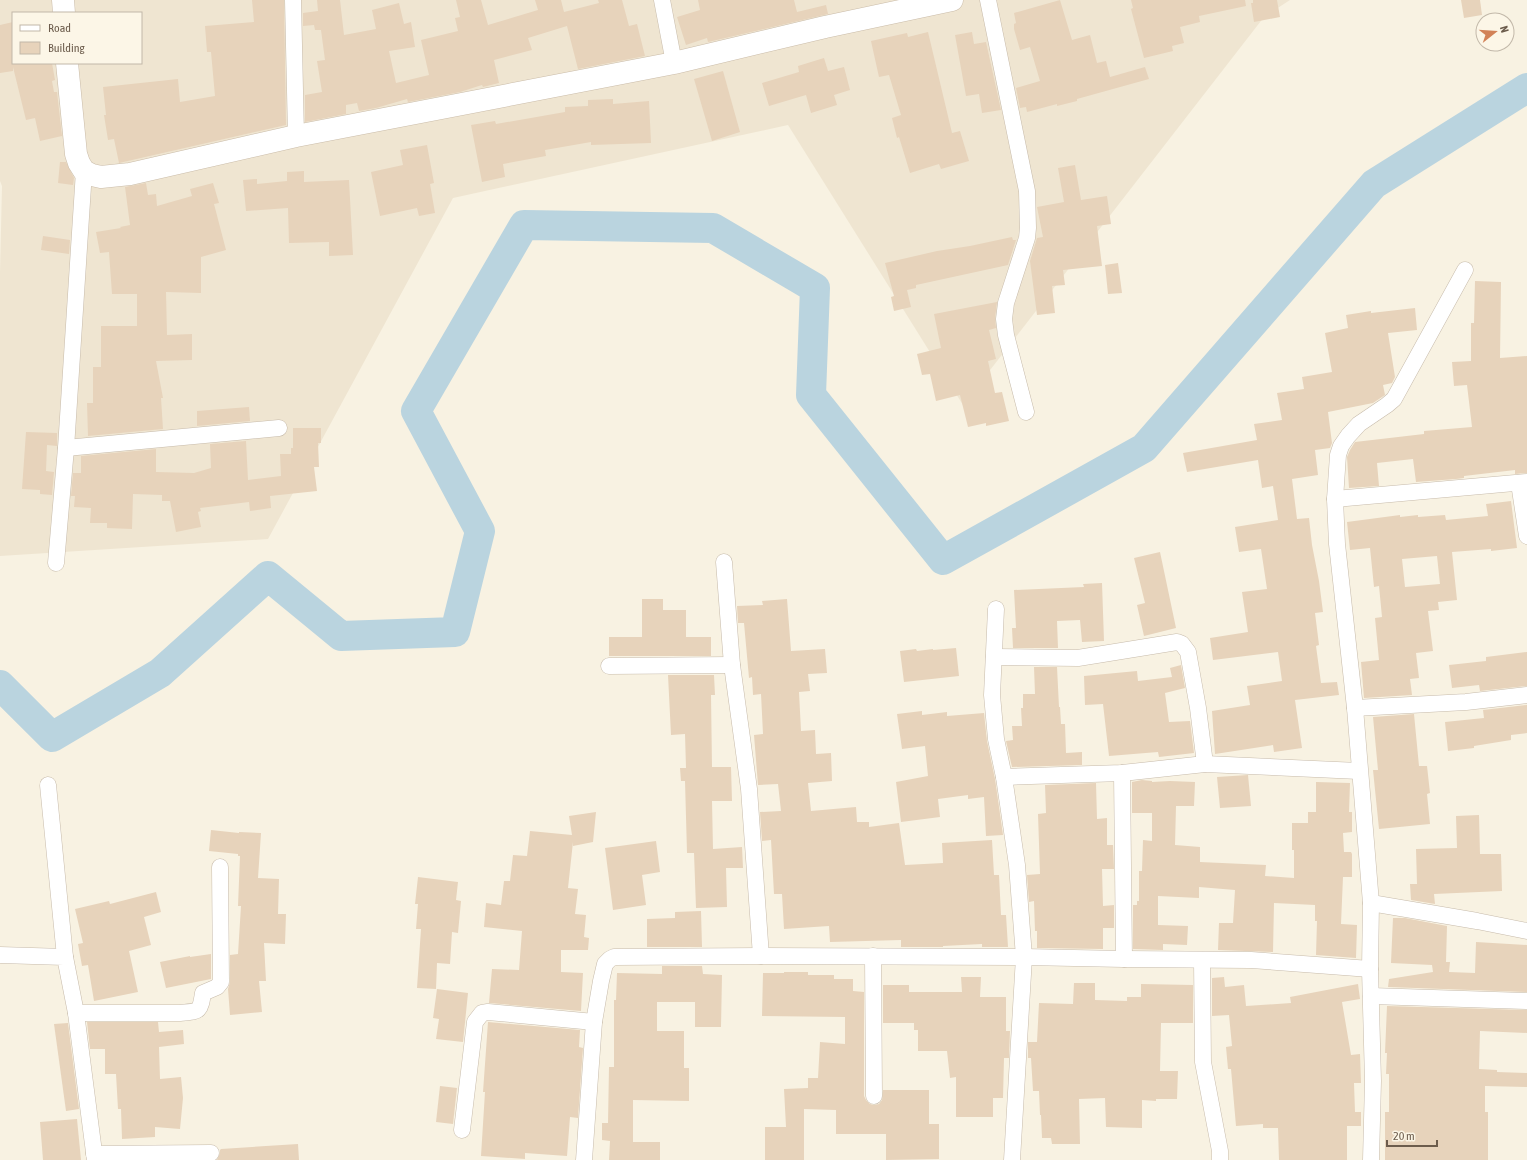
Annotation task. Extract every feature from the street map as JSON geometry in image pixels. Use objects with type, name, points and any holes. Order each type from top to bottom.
[{"type":"street","points":[[63,0],[64,12]]},
{"type":"street","points":[[292,0],[296,136]]},
{"type":"street","points":[[662,0],[674,63]]},
{"type":"street","points":[[67,64],[76,154],[84,171],[92,176],[101,177],[130,174],[296,136],[674,63],[896,6],[952,0]]},
{"type":"street","points":[[988,0],[1027,191],[1027,238],[1006,303],[1004,319],[1006,335],[1026,412]]},
{"type":"street","points":[[56,563],[66,448],[84,171]]},
{"type":"street","points":[[1371,1160],[1373,1081],[1370,970],[1371,903],[1355,708],[1337,544],[1335,500],[1338,455],[1341,446],[1359,424],[1394,399],[1465,270]]},
{"type":"street","points":[[66,448],[279,428]]},
{"type":"street","points":[[1335,500],[1523,482],[1527,536]]},
{"type":"street","points":[[724,562],[732,665],[749,789],[761,956]]},
{"type":"street","points":[[996,608],[992,695],[996,739],[1004,777],[1017,865],[1024,957],[1012,1160]]},
{"type":"street","points":[[994,657],[1078,658],[1177,642],[1182,644],[1188,652],[1198,708],[1205,764]]},
{"type":"street","points":[[609,666],[732,665]]},
{"type":"street","points":[[1355,708],[1466,702],[1527,695]]},
{"type":"street","points":[[1004,777],[1122,773],[1205,764],[1359,771]]},
{"type":"street","points":[[1122,773],[1124,959]]},
{"type":"street","points":[[48,785],[65,957],[76,1013],[95,1157],[211,1153]]},
{"type":"street","points":[[76,1013],[180,1013],[196,1011],[200,1008],[204,993],[217,987],[221,982],[220,867]]},
{"type":"street","points":[[1371,903],[1527,931]]},
{"type":"street","points":[[0,955],[65,957]]},
{"type":"street","points":[[873,956],[874,1096]]},
{"type":"street","points":[[584,1160],[594,1022],[601,981],[606,964],[614,957],[873,956],[1250,960],[1370,970]]},
{"type":"street","points":[[1202,960],[1203,1062],[1220,1151],[1220,1160]]},
{"type":"street","points":[[1371,996],[1527,1001]]},
{"type":"street","points":[[462,1130],[475,1022],[482,1013],[488,1012],[594,1022]]},
{"type":"shaded area","points":[[0,0],[1290,0],[1264,17],[963,405],[788,125],[453,198],[268,539],[0,556],[0,273],[2,186],[0,181]]},
{"type":"building","points":[[252,0],[284,0],[286,125],[119,163],[114,139],[108,140],[104,115],[106,115],[103,87],[178,79],[180,102],[215,96],[211,52],[207,52],[205,26],[254,22]]},
{"type":"building","points":[[317,0],[340,0],[344,35],[376,29],[372,10],[399,3],[404,24],[411,22],[415,47],[389,51],[396,83],[429,75],[421,40],[458,31],[455,18],[460,17],[456,0],[481,0],[488,25],[538,10],[535,0],[561,0],[564,12],[599,3],[598,0],[622,0],[629,26],[637,24],[645,56],[578,69],[567,26],[528,38],[532,50],[494,60],[499,83],[483,87],[482,85],[460,92],[408,102],[407,99],[376,108],[359,111],[357,103],[346,105],[346,114],[305,122],[305,95],[322,92],[317,61],[325,60],[321,30],[315,30],[314,25],[303,26],[303,13],[318,11]]},
{"type":"building","points":[[698,0],[794,0],[797,12],[826,5],[828,14],[708,42],[707,38],[686,45],[677,17],[700,10]]},
{"type":"building","points":[[1060,0],[1072,40],[1090,35],[1097,63],[1106,61],[1110,77],[1145,67],[1149,79],[1057,106],[1057,104],[1027,112],[1026,107],[1020,108],[1016,88],[1040,81],[1030,47],[1020,50],[1014,29],[1014,24],[1016,23],[1014,13]]},
{"type":"building","points":[[1131,0],[1245,0],[1246,6],[1199,16],[1200,22],[1180,27],[1184,43],[1172,46],[1173,51],[1144,58],[1131,9],[1133,8]]},
{"type":"building","points":[[1253,0],[1277,0],[1280,17],[1254,22],[1251,3],[1253,3]]},
{"type":"building","points":[[1461,0],[1480,0],[1482,12],[1475,12],[1475,16],[1464,18]]},
{"type":"building","points":[[12,22],[12,64],[52,64],[55,80],[52,81],[54,92],[57,92],[62,136],[40,141],[35,118],[26,120],[13,67],[13,71],[0,73],[0,25]]},
{"type":"building","points":[[928,32],[952,133],[960,131],[969,161],[941,169],[939,164],[910,173],[899,137],[897,138],[892,118],[901,115],[889,75],[879,77],[871,41],[907,33],[908,37]]},
{"type":"building","points":[[972,32],[974,44],[986,42],[1001,110],[982,113],[979,94],[966,96],[955,35]]},
{"type":"building","points":[[824,58],[828,71],[844,67],[850,90],[834,95],[837,105],[811,113],[806,95],[769,106],[762,83],[799,72],[798,66]]},
{"type":"building","points":[[723,71],[740,132],[712,141],[694,79]]},
{"type":"building","points":[[613,99],[613,104],[649,101],[651,143],[591,145],[591,142],[545,150],[546,156],[503,164],[505,177],[482,182],[471,125],[495,121],[496,124],[565,112],[565,107],[588,106],[588,100]]},
{"type":"building","points":[[427,145],[434,183],[430,184],[435,213],[419,216],[417,208],[380,216],[371,172],[403,165],[400,150]]},
{"type":"building","points":[[60,162],[66,162],[74,178],[73,185],[58,183]]},
{"type":"building","points":[[1075,165],[1081,200],[1107,196],[1111,224],[1097,226],[1102,266],[1063,270],[1065,285],[1052,286],[1055,313],[1037,315],[1030,261],[1037,238],[1043,237],[1037,207],[1064,202],[1058,168]]},
{"type":"building","points":[[304,171],[304,182],[349,180],[353,255],[329,256],[329,242],[289,243],[288,208],[246,211],[243,180],[257,179],[257,184],[287,181],[287,172]]},
{"type":"building","points":[[146,183],[148,195],[156,194],[157,206],[192,196],[190,189],[213,183],[219,203],[214,204],[226,250],[201,257],[201,293],[166,292],[167,335],[192,334],[192,360],[156,361],[163,398],[161,398],[163,429],[88,436],[87,403],[93,403],[93,367],[101,367],[101,326],[137,326],[137,294],[112,294],[109,252],[100,253],[96,232],[130,225],[125,187]]},
{"type":"building","points":[[43,236],[70,240],[69,254],[41,250]]},
{"type":"building","points":[[1012,237],[1013,240],[1016,240],[1008,265],[916,285],[916,288],[907,290],[911,307],[894,311],[891,297],[894,296],[885,263],[937,251]]},
{"type":"building","points":[[1118,263],[1122,293],[1108,294],[1105,265]]},
{"type":"building","points":[[1475,281],[1501,282],[1500,358],[1527,356],[1527,473],[1515,474],[1515,470],[1464,476],[1464,478],[1456,479],[1416,482],[1413,459],[1377,463],[1379,486],[1349,488],[1347,457],[1355,442],[1424,434],[1424,431],[1472,427],[1467,385],[1454,386],[1452,362],[1471,361],[1471,323],[1474,323]]},
{"type":"building","points":[[997,302],[995,318],[996,328],[989,330],[996,359],[988,361],[995,393],[1002,392],[1009,421],[986,426],[986,423],[968,427],[960,395],[936,401],[930,374],[922,375],[917,354],[941,348],[934,314]]},
{"type":"building","points":[[1415,308],[1417,330],[1388,333],[1395,377],[1392,383],[1383,385],[1385,395],[1373,403],[1328,412],[1332,443],[1330,448],[1315,450],[1318,475],[1292,479],[1297,519],[1309,518],[1312,545],[1319,581],[1323,612],[1315,613],[1319,645],[1316,646],[1321,683],[1337,682],[1339,695],[1295,700],[1302,748],[1274,752],[1273,745],[1215,754],[1212,711],[1250,705],[1247,686],[1282,681],[1278,652],[1213,660],[1210,638],[1248,632],[1242,592],[1267,589],[1261,549],[1239,552],[1235,527],[1278,520],[1273,486],[1262,488],[1258,460],[1187,472],[1183,453],[1257,440],[1254,424],[1282,420],[1277,393],[1304,389],[1302,377],[1332,372],[1325,333],[1348,328],[1346,315],[1371,311],[1371,313]]},
{"type":"building","points":[[249,407],[250,421],[197,426],[197,411]]},
{"type":"building","points":[[293,428],[321,428],[321,443],[318,443],[319,467],[314,467],[317,491],[270,496],[271,508],[250,511],[249,502],[200,508],[201,511],[198,512],[201,527],[176,532],[170,501],[162,501],[162,495],[133,494],[132,529],[107,528],[107,523],[90,523],[91,508],[74,507],[75,496],[71,496],[73,473],[81,473],[81,456],[156,449],[156,472],[194,473],[211,468],[210,444],[246,441],[248,480],[281,476],[280,454],[291,454],[291,448],[293,448]]},
{"type":"building","points":[[26,432],[57,433],[57,446],[47,445],[46,471],[54,472],[52,495],[40,494],[40,490],[22,489]]},
{"type":"building","points":[[1511,501],[1517,548],[1491,551],[1491,549],[1452,552],[1457,600],[1438,602],[1439,610],[1428,611],[1433,651],[1416,653],[1419,678],[1410,679],[1412,695],[1364,698],[1361,662],[1379,660],[1375,618],[1382,617],[1379,586],[1374,587],[1370,548],[1350,550],[1347,522],[1400,515],[1400,517],[1418,515],[1418,517],[1445,515],[1446,520],[1488,516],[1486,504]],"holes":[[[1437,556],[1440,584],[1405,587],[1402,559]]]},
{"type":"building","points":[[1160,552],[1176,628],[1144,636],[1137,605],[1145,603],[1134,558]]},
{"type":"building","points":[[1102,583],[1104,641],[1082,642],[1080,620],[1057,621],[1058,648],[1013,648],[1012,628],[1016,628],[1014,590],[1084,587],[1083,584]]},
{"type":"building","points":[[642,599],[663,599],[663,610],[686,610],[686,637],[711,637],[711,656],[609,656],[609,637],[642,637]]},
{"type":"building","points":[[787,599],[791,651],[825,649],[827,673],[808,674],[810,691],[799,692],[801,731],[815,730],[816,754],[831,753],[832,781],[808,783],[811,811],[856,807],[857,822],[869,822],[869,827],[899,823],[905,865],[943,863],[942,843],[992,840],[994,875],[999,875],[1001,915],[1006,915],[1008,947],[982,947],[982,944],[943,947],[901,947],[901,940],[830,942],[829,926],[784,929],[782,894],[774,894],[771,840],[762,841],[760,812],[781,811],[778,784],[758,785],[754,735],[763,734],[761,694],[753,695],[752,677],[749,678],[744,623],[738,623],[737,606],[763,605],[762,601]]},
{"type":"building","points":[[956,648],[959,676],[904,682],[900,651]]},
{"type":"building","points":[[1527,652],[1527,686],[1480,691],[1479,685],[1452,688],[1449,665],[1486,661],[1486,657]]},
{"type":"building","points":[[1181,665],[1185,688],[1165,693],[1169,722],[1190,721],[1194,753],[1159,757],[1158,752],[1109,756],[1103,704],[1085,705],[1084,676],[1137,671],[1138,681],[1172,677],[1170,668]]},
{"type":"building","points":[[1034,667],[1057,667],[1059,707],[1061,724],[1065,724],[1066,753],[1082,752],[1082,765],[1012,767],[1006,741],[1013,740],[1012,726],[1022,726],[1021,708],[1023,708],[1023,694],[1035,694]]},
{"type":"building","points":[[668,675],[714,675],[715,695],[711,695],[712,767],[731,767],[732,801],[712,801],[713,849],[742,847],[743,868],[726,868],[727,907],[696,908],[694,853],[687,853],[685,781],[681,781],[680,768],[686,768],[685,734],[671,735]]},
{"type":"building","points":[[1527,705],[1527,733],[1511,735],[1511,740],[1474,746],[1474,748],[1448,751],[1445,722],[1484,718],[1483,710]]},
{"type":"building","points":[[922,711],[922,715],[947,712],[947,716],[984,713],[987,741],[995,779],[1003,835],[986,836],[984,797],[968,799],[968,795],[938,799],[940,817],[901,822],[896,782],[928,776],[925,746],[902,749],[897,714]]},
{"type":"building","points":[[1414,714],[1419,766],[1427,766],[1430,793],[1427,794],[1430,824],[1379,829],[1373,770],[1378,770],[1373,717]]},
{"type":"building","points":[[1248,775],[1251,806],[1220,808],[1217,777]]},
{"type":"building","points":[[1142,780],[1152,782],[1195,782],[1194,806],[1176,806],[1175,845],[1200,847],[1200,862],[1266,865],[1265,876],[1294,878],[1292,823],[1308,823],[1308,812],[1316,812],[1316,782],[1350,783],[1349,812],[1352,812],[1352,832],[1343,833],[1344,852],[1351,852],[1352,854],[1352,877],[1343,877],[1341,924],[1357,925],[1356,958],[1316,955],[1317,921],[1315,921],[1315,905],[1274,903],[1273,952],[1218,950],[1219,923],[1233,923],[1235,890],[1199,887],[1199,898],[1158,896],[1158,925],[1188,926],[1187,945],[1163,944],[1163,950],[1133,949],[1133,905],[1137,905],[1137,901],[1139,901],[1139,871],[1142,871],[1143,840],[1152,841],[1152,813],[1132,813],[1132,782]]},
{"type":"building","points":[[1096,783],[1097,819],[1107,818],[1107,845],[1113,845],[1114,869],[1102,869],[1103,906],[1114,905],[1114,928],[1103,928],[1103,949],[1037,948],[1034,901],[1029,902],[1027,875],[1040,874],[1038,814],[1046,813],[1045,785]]},
{"type":"building","points":[[596,812],[593,842],[573,846],[573,842],[568,888],[578,889],[575,914],[586,915],[584,937],[589,938],[588,950],[561,950],[561,972],[583,973],[581,1011],[489,1003],[492,969],[519,970],[522,931],[484,927],[486,903],[501,905],[504,881],[510,881],[513,855],[527,856],[530,831],[572,835],[569,816]]},
{"type":"building","points":[[1479,815],[1480,854],[1501,854],[1502,891],[1434,894],[1435,904],[1411,900],[1410,884],[1417,884],[1416,849],[1457,848],[1456,816]]},
{"type":"building","points":[[211,830],[239,833],[261,833],[258,878],[279,879],[278,914],[286,914],[285,944],[264,943],[266,981],[259,981],[262,1012],[230,1015],[228,989],[230,982],[230,955],[238,954],[241,906],[238,906],[240,856],[238,856],[238,854],[209,851]]},
{"type":"building","points":[[656,841],[660,872],[642,875],[646,905],[613,910],[605,848]]},
{"type":"building","points":[[418,877],[458,882],[456,900],[461,901],[458,933],[452,932],[450,964],[437,963],[436,989],[417,988],[421,929],[416,929],[418,904],[415,904]]},
{"type":"building","points":[[156,892],[161,912],[144,917],[151,945],[129,951],[138,992],[94,1001],[88,965],[82,966],[78,944],[83,943],[75,909],[109,901],[110,904]]},
{"type":"building","points":[[701,911],[702,947],[647,947],[647,919],[675,918],[675,912]]},
{"type":"building","points":[[1393,918],[1405,918],[1447,926],[1446,962],[1450,962],[1449,972],[1475,973],[1476,942],[1527,945],[1527,992],[1388,987],[1389,979],[1433,972],[1432,965],[1391,963]]},
{"type":"building","points":[[211,954],[211,979],[166,988],[160,962],[190,956]]},
{"type":"building","points":[[662,966],[702,966],[703,974],[722,975],[721,1027],[695,1027],[695,1002],[657,1002],[657,1031],[684,1031],[684,1068],[689,1068],[689,1101],[633,1100],[633,1142],[660,1142],[660,1160],[609,1160],[610,1141],[602,1140],[602,1123],[608,1123],[609,1067],[614,1067],[614,1000],[616,1000],[617,973],[662,974]]},
{"type":"building","points":[[808,972],[808,975],[834,975],[834,979],[853,979],[853,991],[864,992],[864,1096],[870,1104],[874,1105],[879,1104],[882,1100],[883,1090],[929,1090],[929,1124],[939,1124],[939,1159],[886,1160],[886,1134],[836,1134],[836,1110],[804,1109],[804,1160],[765,1160],[765,1127],[786,1127],[784,1089],[808,1088],[808,1078],[818,1078],[820,1042],[845,1044],[845,1017],[762,1016],[763,973]]},
{"type":"building","points":[[961,977],[981,977],[980,997],[1006,997],[1006,1031],[1010,1031],[1009,1058],[1004,1058],[1003,1098],[993,1098],[993,1117],[956,1117],[956,1077],[950,1078],[947,1051],[918,1051],[918,1030],[914,1030],[914,1023],[883,1023],[883,985],[909,985],[909,992],[962,992]]},
{"type":"building","points":[[1224,977],[1225,987],[1244,985],[1246,1006],[1291,1003],[1290,997],[1358,984],[1360,999],[1342,1002],[1351,1055],[1360,1054],[1361,1083],[1354,1083],[1355,1112],[1361,1112],[1361,1126],[1347,1126],[1347,1160],[1279,1160],[1278,1128],[1263,1128],[1263,1124],[1236,1126],[1231,1069],[1228,1069],[1226,1047],[1232,1046],[1229,1015],[1212,1016],[1212,978]]},
{"type":"building","points":[[1074,983],[1095,983],[1095,1000],[1127,1001],[1127,997],[1141,997],[1141,984],[1193,985],[1193,1023],[1161,1023],[1160,1071],[1178,1071],[1177,1099],[1156,1099],[1156,1101],[1142,1100],[1142,1128],[1106,1127],[1105,1098],[1079,1099],[1080,1144],[1052,1144],[1051,1138],[1042,1138],[1039,1091],[1033,1091],[1031,1058],[1028,1058],[1028,1042],[1037,1042],[1039,1003],[1073,1004]]},
{"type":"building","points":[[437,989],[468,993],[463,1042],[436,1039],[439,1019],[433,1018]]},
{"type":"building","points":[[1387,1006],[1527,1010],[1527,1033],[1480,1031],[1479,1069],[1497,1070],[1497,1072],[1527,1073],[1527,1087],[1485,1086],[1485,1112],[1488,1112],[1488,1160],[1385,1160],[1385,1112],[1389,1112],[1389,1074],[1386,1074],[1387,1053],[1385,1053]]},
{"type":"building","points":[[87,1022],[158,1022],[159,1032],[183,1030],[184,1044],[159,1047],[160,1079],[181,1077],[183,1098],[180,1129],[155,1127],[155,1137],[122,1139],[121,1109],[118,1109],[116,1074],[105,1074],[105,1049],[90,1049]]},
{"type":"building","points":[[488,1022],[580,1030],[579,1047],[583,1048],[578,1118],[570,1117],[567,1156],[525,1153],[525,1159],[481,1156],[485,1092],[483,1092]]},
{"type":"building","points":[[68,1023],[79,1109],[66,1111],[54,1024]]},
{"type":"building","points":[[440,1086],[457,1088],[453,1124],[436,1122]]},
{"type":"building","points":[[77,1119],[81,1160],[43,1160],[40,1122]]},
{"type":"building","points":[[298,1144],[299,1160],[217,1160],[221,1149]]},
{"type":"waterway","points":[[0,685],[52,737],[160,673],[268,576],[341,636],[455,632],[480,531],[416,411],[524,225],[713,228],[815,288],[811,395],[943,560],[1144,448],[1374,184],[1527,88]]}]
